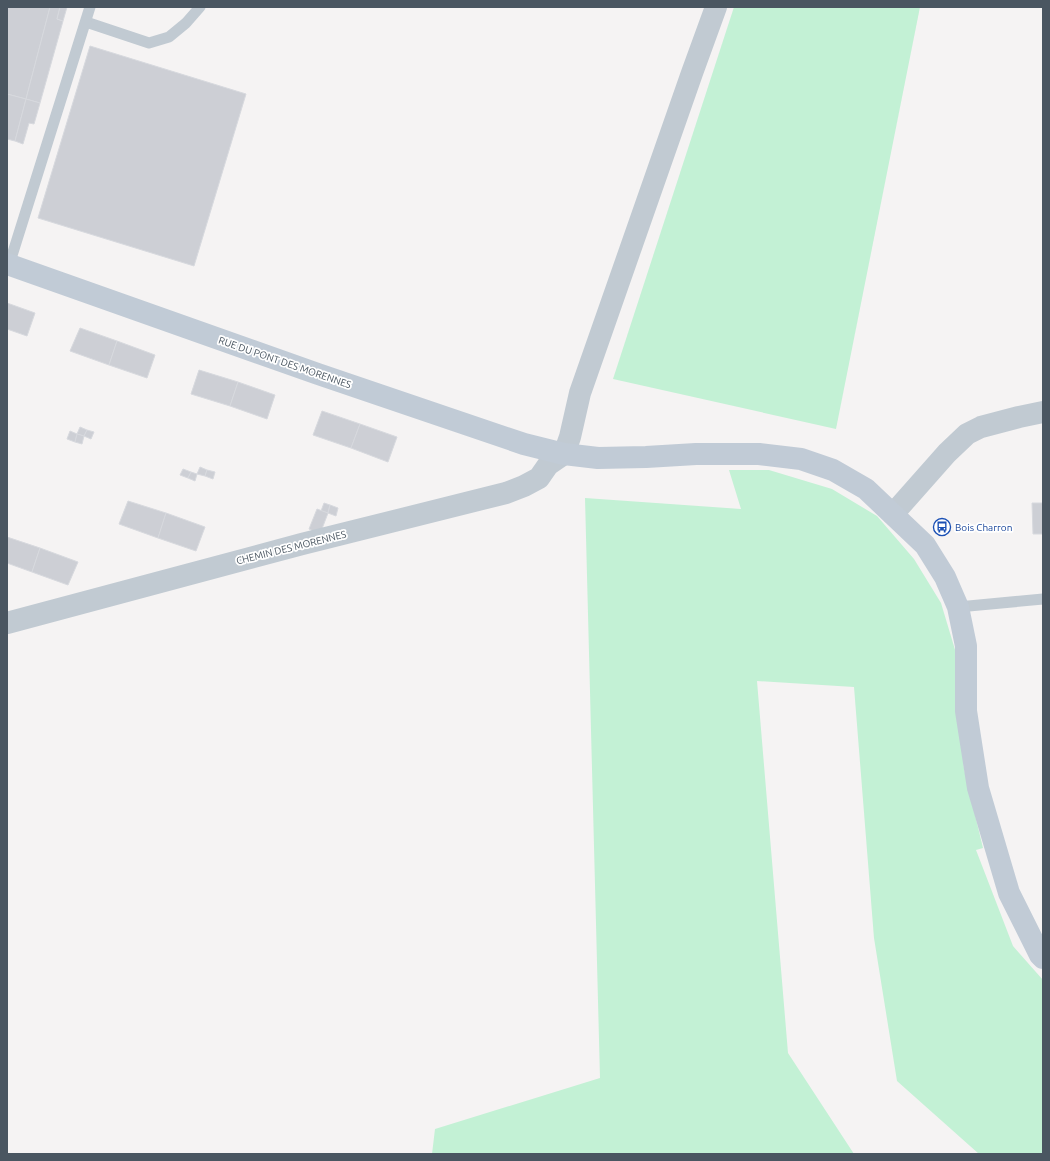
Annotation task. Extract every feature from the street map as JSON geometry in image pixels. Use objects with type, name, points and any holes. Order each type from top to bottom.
[{"type":"street","points":[[564,454],[570,437],[580,393],[716,7]]},
{"type":"street","name":"RUE DU PONT DES MORENNES","points":[[8,265],[318,374],[524,444],[564,454],[605,458],[696,454],[759,454],[801,459],[833,470],[866,489],[925,545],[945,577],[958,607],[966,646],[966,711],[978,788],[1008,893],[1043,958]]},
{"type":"street","points":[[893,514],[947,453],[967,434],[982,427],[1019,416],[1043,412]]},
{"type":"street","name":"CHEMIN DES MORENNES","points":[[7,623],[295,546],[506,493],[539,478],[548,465],[564,454]]},
{"type":"lane","points":[[8,265],[90,7]]},
{"type":"lane","points":[[86,22],[149,43],[170,37],[186,23],[200,7]]},
{"type":"lane","points":[[958,607],[1043,599]]},
{"type":"green space","points":[[734,7],[920,7],[836,429],[613,379]]},
{"type":"green space","points":[[729,470],[769,470],[832,489],[877,516],[914,559],[941,603],[956,653],[964,769],[983,848],[976,850],[1013,946],[1043,980],[1043,1154],[979,1154],[897,1081],[874,938],[854,687],[757,681],[788,1053],[854,1154],[432,1154],[435,1129],[600,1078],[585,498],[741,509]]},
{"type":"building","points":[[7,7],[50,7],[26,99],[7,94]]},
{"type":"building","points":[[50,7],[60,7],[57,19],[63,21],[40,103],[26,99]]},
{"type":"building","points":[[60,7],[67,7],[63,21],[57,19]]},
{"type":"building","points":[[90,46],[246,94],[194,266],[38,218]]},
{"type":"building","points":[[7,94],[26,99],[15,141],[7,139]]},
{"type":"building","points":[[26,99],[40,103],[34,124],[29,123],[23,144],[15,141]]},
{"type":"building","points":[[7,303],[35,313],[27,336],[7,329]]},
{"type":"building","points":[[80,328],[117,341],[109,365],[70,351]]},
{"type":"building","points":[[117,341],[155,355],[147,378],[109,365]]},
{"type":"building","points":[[199,370],[238,382],[230,406],[191,394]]},
{"type":"building","points":[[238,382],[275,395],[267,419],[230,406]]},
{"type":"building","points":[[322,411],[360,424],[351,448],[313,435]]},
{"type":"building","points":[[360,424],[397,437],[388,462],[351,448]]},
{"type":"building","points":[[80,427],[87,430],[84,436],[77,434]]},
{"type":"building","points":[[87,430],[94,432],[91,439],[84,436]]},
{"type":"building","points":[[70,431],[77,434],[75,442],[67,439]]},
{"type":"building","points":[[77,434],[84,436],[82,444],[75,442]]},
{"type":"building","points":[[200,467],[207,470],[205,476],[197,474]]},
{"type":"building","points":[[183,469],[191,472],[188,478],[180,475]]},
{"type":"building","points":[[207,470],[215,472],[213,479],[205,476]]},
{"type":"building","points":[[191,472],[197,474],[195,481],[188,478]]},
{"type":"building","points":[[128,501],[166,513],[158,538],[119,524]]},
{"type":"building","points":[[324,503],[330,505],[328,513],[321,511]]},
{"type":"building","points":[[1032,503],[1043,503],[1043,534],[1033,534]]},
{"type":"building","points":[[330,505],[338,508],[336,516],[328,513]]},
{"type":"building","points":[[317,509],[328,513],[320,534],[309,529]]},
{"type":"building","points":[[166,513],[205,527],[196,551],[158,538]]},
{"type":"building","points":[[7,537],[40,548],[32,572],[7,563]]},
{"type":"building","points":[[40,548],[78,562],[68,585],[32,572]]},
{"type":"place","name":"Bois Charron","points":[[942,527]]}]
